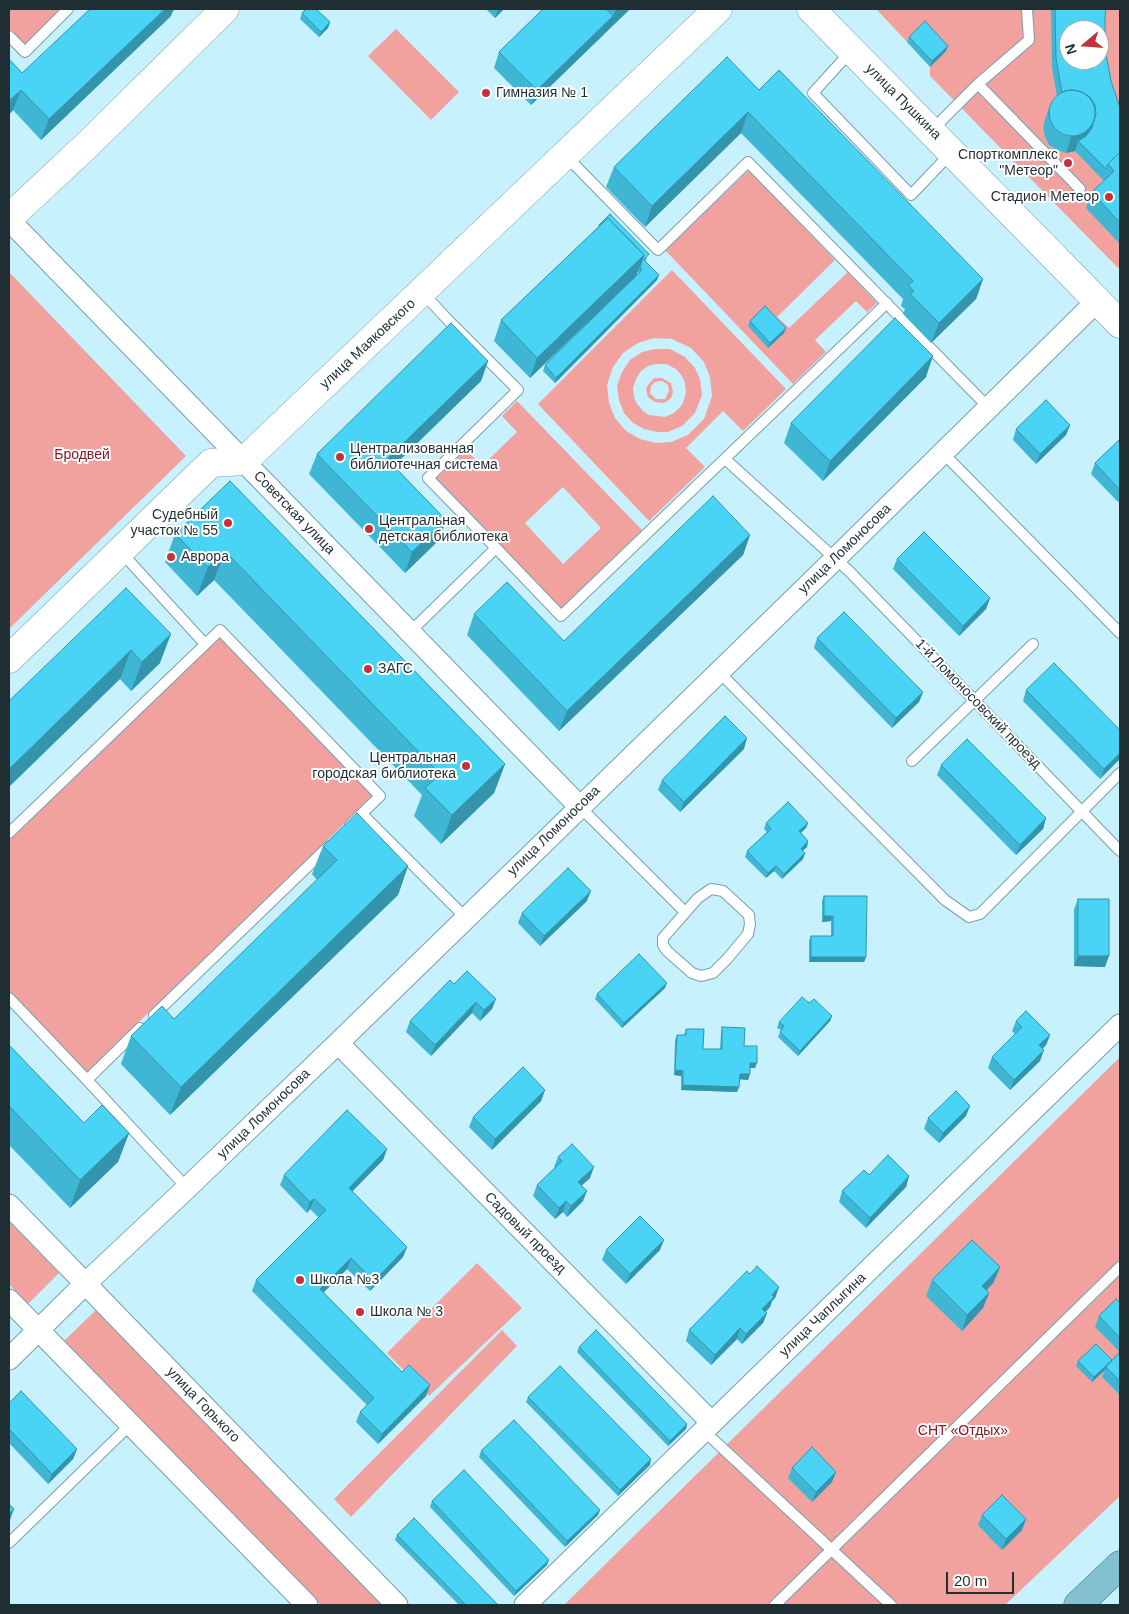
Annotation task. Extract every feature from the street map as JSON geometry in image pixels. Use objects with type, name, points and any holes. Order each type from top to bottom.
[{"type":"main road","points":[[1078,1605],[1120,1566]]},
{"type":"street","points":[[9,219],[225,9]]},
{"type":"street","name":"улица Маяковского","points":[[244,461],[718,9]]},
{"type":"street","name":"улица Пушкина","points":[[811,9],[1120,324]]},
{"type":"street","name":"Советская улица","points":[[9,219],[580,806]]},
{"type":"street","name":"улица Ломоносова","points":[[9,1359],[338,1043],[465,917],[835,559],[1097,300]]},
{"type":"street","points":[[9,658],[211,463],[244,461]]},
{"type":"street","name":"улица Чаплыгина","points":[[526,1605],[1120,1025]]},
{"type":"street","name":"Садовый проезд","points":[[338,1043],[708,1427]]},
{"type":"street","name":"улица Горького","points":[[9,1205],[398,1605]]},
{"type":"street","points":[[9,1300],[307,1605]]},
{"type":"lane","points":[[9,36],[24,52],[68,9]]},
{"type":"lane","points":[[932,131],[978,84],[1029,40],[1027,9]]},
{"type":"lane","points":[[852,50],[814,93],[911,195],[952,152]]},
{"type":"lane","points":[[978,84],[1080,189]]},
{"type":"lane","points":[[564,155],[658,250],[748,162],[989,408]]},
{"type":"lane","points":[[422,292],[518,390],[428,478],[561,616],[887,303]]},
{"type":"lane","points":[[943,453],[1120,633]]},
{"type":"lane","name":"1-й Ломоносовский проезд","points":[[725,459],[850,572],[1120,850]]},
{"type":"lane","points":[[410,632],[496,548]]},
{"type":"lane","points":[[120,551],[205,644]]},
{"type":"lane","points":[[9,833],[220,630],[380,796],[87,1080]]},
{"type":"lane","points":[[912,761],[1033,644]]},
{"type":"lane","points":[[718,672],[945,900],[969,917],[980,914],[1120,773]]},
{"type":"lane","points":[[580,806],[685,912]]},
{"type":"lane","points":[[362,814],[465,917]]},
{"type":"lane","points":[[712,889],[723,891],[748,915],[750,924],[748,934],[713,973],[701,976],[692,973],[667,951],[663,944],[663,938],[685,912],[698,898],[712,889]]},
{"type":"lane","points":[[9,998],[187,1188]]},
{"type":"lane","points":[[775,1605],[1120,1267]]},
{"type":"lane","points":[[9,1543],[130,1425]]},
{"type":"lane","points":[[708,1427],[831,1549],[891,1605]]},
{"type":"green space","points":[[9,9],[63,9],[25,46],[9,30]]},
{"type":"green space","name":"Спорткомплекс \"Метеор\"","points":[[876,9],[1120,9],[1120,270],[930,76],[930,66]]},
{"type":"green space","points":[[396,29],[459,92],[431,120],[368,56]]},
{"type":"green space","points":[[749,170],[835,260],[777,317],[789,328],[848,272],[877,303],[867,312],[856,301],[815,340],[826,352],[793,384],[665,250]]},
{"type":"green space","points":[[672,270],[786,389],[743,431],[723,411],[686,448],[705,467],[649,521],[538,404]],"holes":[[[654,338],[672,339],[691,348],[704,362],[710,377],[712,396],[704,419],[688,435],[671,442],[656,443],[640,439],[626,431],[615,418],[609,403],[607,385],[613,367],[623,353],[638,343]]]},
{"type":"green space","name":"Бродвей","points":[[9,272],[186,456],[9,629]]},
{"type":"green space","points":[[655,349],[670,349],[685,357],[695,368],[700,379],[702,395],[695,413],[682,426],[668,432],[644,429],[633,423],[624,413],[619,400],[617,386],[622,372],[630,360],[642,352]],"holes":[[[666,364],[676,369],[682,376],[686,393],[682,405],[674,413],[665,417],[649,415],[637,404],[633,388],[641,371],[648,366]]]},
{"type":"green space","points":[[654,378],[662,378],[671,383],[673,392],[671,398],[662,403],[655,402],[648,397],[646,389]],"holes":[[[662,381],[668,385],[669,391],[665,399],[656,399],[650,393],[651,386],[655,382]]]},
{"type":"green space","points":[[517,401],[642,530],[561,609],[435,479],[466,450],[482,466],[517,432],[502,416]],"holes":[[[563,487],[601,528],[563,564],[525,523]]]},
{"type":"green space","points":[[219,637],[373,796],[87,1072],[9,991],[9,840]]},
{"type":"green space","name":"СНТ «Отдых»","points":[[1120,1057],[1120,1496],[1005,1605],[564,1605]]},
{"type":"green space","points":[[9,1221],[59,1273],[28,1304],[9,1284]]},
{"type":"green space","points":[[477,1263],[522,1308],[429,1396],[387,1353]]},
{"type":"green space","points":[[96,1310],[383,1605],[321,1605],[64,1341]]},
{"type":"green space","points":[[502,1330],[517,1346],[351,1517],[334,1499]]},
{"type":"building","points":[[90,9],[165,9],[49,119],[21,90],[9,101],[9,59],[22,73]]},
{"type":"building","points":[[306,9],[316,9],[330,22],[321,32],[302,13]]},
{"type":"building","points":[[543,9],[606,9],[613,16],[537,90],[499,52]]},
{"type":"building","points":[[1055,9],[1106,9],[1105,20],[1059,20],[1059,70],[1109,70],[1120,108],[1120,152],[1108,164],[1106,169],[1078,141],[1086,136],[1092,128],[1096,114],[1095,105],[1090,97],[1082,92],[1073,90],[1062,93],[1056,58]]},
{"type":"building","points":[[925,21],[948,46],[932,61],[909,37]]},
{"type":"building","points":[[727,57],[759,90],[779,70],[983,279],[939,323],[910,294],[914,291],[908,285],[913,281],[748,112],[652,206],[614,167]]},
{"type":"building","points":[[1077,90],[1081,91],[1091,100],[1094,104],[1094,122],[1085,132],[1077,136],[1067,136],[1059,132],[1050,122],[1049,108],[1053,100],[1063,91]]},
{"type":"building","points":[[1120,152],[1120,223],[1092,192],[1114,171],[1108,164]]},
{"type":"building","points":[[610,214],[649,254],[644,260],[659,275],[556,378],[545,365],[642,270],[640,267],[644,255],[608,218],[599,225]]},
{"type":"building","points":[[608,218],[644,255],[537,358],[501,320]]},
{"type":"building","points":[[765,306],[786,328],[770,343],[750,321]]},
{"type":"building","points":[[895,318],[933,356],[830,461],[791,423]]},
{"type":"building","points":[[451,323],[488,361],[387,459],[446,520],[412,552],[317,454]]},
{"type":"building","points":[[1046,400],[1070,425],[1040,454],[1016,429]]},
{"type":"building","points":[[1120,439],[1120,490],[1095,463]]},
{"type":"building","points":[[230,481],[505,764],[452,815],[425,788],[440,774],[225,551],[208,567],[175,534]]},
{"type":"building","points":[[713,496],[750,535],[567,711],[474,614],[507,582],[564,641]]},
{"type":"building","points":[[924,532],[990,598],[963,626],[897,559]]},
{"type":"building","points":[[126,588],[171,634],[142,662],[131,650],[9,769],[9,701]]},
{"type":"building","points":[[844,612],[923,692],[896,718],[817,638]]},
{"type":"building","points":[[1054,663],[1120,730],[1120,753],[1104,769],[1026,690]]},
{"type":"building","points":[[725,716],[747,738],[684,802],[662,780]]},
{"type":"building","points":[[967,739],[1046,818],[1020,845],[941,765]]},
{"type":"building","points":[[788,802],[808,823],[799,831],[808,841],[801,849],[805,853],[784,874],[776,866],[768,873],[747,851],[771,829],[766,823]]},
{"type":"building","points":[[357,813],[408,866],[181,1087],[131,1036],[162,1006],[174,1019],[337,860],[323,846]]},
{"type":"building","points":[[568,868],[591,891],[544,936],[522,913]]},
{"type":"building","points":[[824,896],[867,896],[866,957],[811,957],[811,936],[833,936],[833,916],[824,916]]},
{"type":"building","points":[[1078,899],[1109,899],[1109,956],[1078,956]]},
{"type":"building","points":[[639,954],[667,983],[624,1023],[597,994]]},
{"type":"building","points":[[467,971],[496,999],[484,1010],[476,1002],[435,1045],[410,1021],[450,980],[454,984]]},
{"type":"building","points":[[802,997],[809,1003],[814,999],[832,1016],[800,1051],[780,1032],[784,1026],[779,1022]]},
{"type":"building","points":[[1026,1011],[1050,1035],[1039,1045],[1044,1050],[1014,1080],[992,1057],[1022,1027],[1016,1021]]},
{"type":"building","points":[[722,1027],[745,1028],[744,1046],[757,1046],[757,1063],[750,1063],[750,1074],[740,1074],[739,1087],[683,1085],[683,1071],[675,1070],[677,1035],[686,1035],[686,1029],[704,1029],[703,1049],[722,1049]]},
{"type":"building","points":[[9,1045],[84,1123],[102,1105],[129,1133],[80,1180],[9,1106]]},
{"type":"building","points":[[523,1067],[545,1090],[495,1139],[473,1117]]},
{"type":"building","points":[[956,1091],[970,1106],[943,1133],[928,1118]]},
{"type":"building","name":"Школа №3","points":[[347,1110],[387,1149],[349,1188],[407,1247],[374,1281],[351,1258],[320,1289],[402,1372],[409,1365],[430,1385],[382,1434],[360,1412],[374,1398],[256,1280],[326,1210],[314,1199],[310,1202],[284,1175]]},
{"type":"building","points":[[572,1144],[594,1167],[578,1182],[587,1191],[571,1206],[566,1201],[559,1208],[537,1185],[562,1161],[558,1157]]},
{"type":"building","points":[[888,1155],[909,1176],[870,1218],[842,1191],[864,1170],[869,1175]]},
{"type":"building","points":[[640,1216],[664,1240],[630,1274],[606,1250]]},
{"type":"building","points":[[972,1240],[1000,1267],[982,1286],[989,1293],[967,1315],[932,1280]]},
{"type":"building","points":[[757,1266],[779,1287],[772,1295],[774,1297],[762,1309],[767,1313],[746,1334],[740,1328],[715,1355],[689,1330],[747,1271],[750,1274]]},
{"type":"building","points":[[1116,1299],[1120,1303],[1120,1338],[1099,1316]]},
{"type":"building","points":[[596,1330],[687,1424],[670,1441],[579,1347]]},
{"type":"building","points":[[1096,1344],[1112,1360],[1094,1377],[1078,1361]]},
{"type":"building","points":[[1120,1352],[1120,1381],[1106,1367]]},
{"type":"building","points":[[560,1366],[651,1459],[620,1490],[528,1397]]},
{"type":"building","points":[[21,1391],[77,1449],[52,1474],[9,1429],[9,1403]]},
{"type":"building","points":[[514,1420],[600,1510],[567,1541],[481,1451]]},
{"type":"building","points":[[812,1447],[836,1472],[816,1492],[792,1468]]},
{"type":"building","points":[[464,1470],[549,1560],[516,1591],[432,1501]]},
{"type":"building","points":[[1002,1495],[1026,1519],[1006,1539],[982,1515]]},
{"type":"building","points":[[9,1504],[14,1509],[9,1514]]},
{"type":"building","points":[[414,1518],[498,1605],[466,1605],[397,1535]]},
{"type":"place","name":"Гимназия № 1","points":[[486,93]]},
{"type":"place","name":"Спорткомплекс \"Метеор\"","points":[[1068,163]]},
{"type":"place","name":"Стадион Метеор","points":[[1109,197]]},
{"type":"place","name":"Централизованная библиотечная система","points":[[340,457]]},
{"type":"place","name":"Судебный участок № 55","points":[[228,523]]},
{"type":"place","name":"Центральная детская библиотека","points":[[369,529]]},
{"type":"place","name":"Аврора","points":[[171,557]]},
{"type":"place","name":"ЗАГС","points":[[368,669]]},
{"type":"place","name":"Центральная городская библиотека","points":[[466,766]]},
{"type":"place","name":"Школа №3","points":[[300,1280]]},
{"type":"place","name":"Школа № 3","points":[[360,1312]]}]
